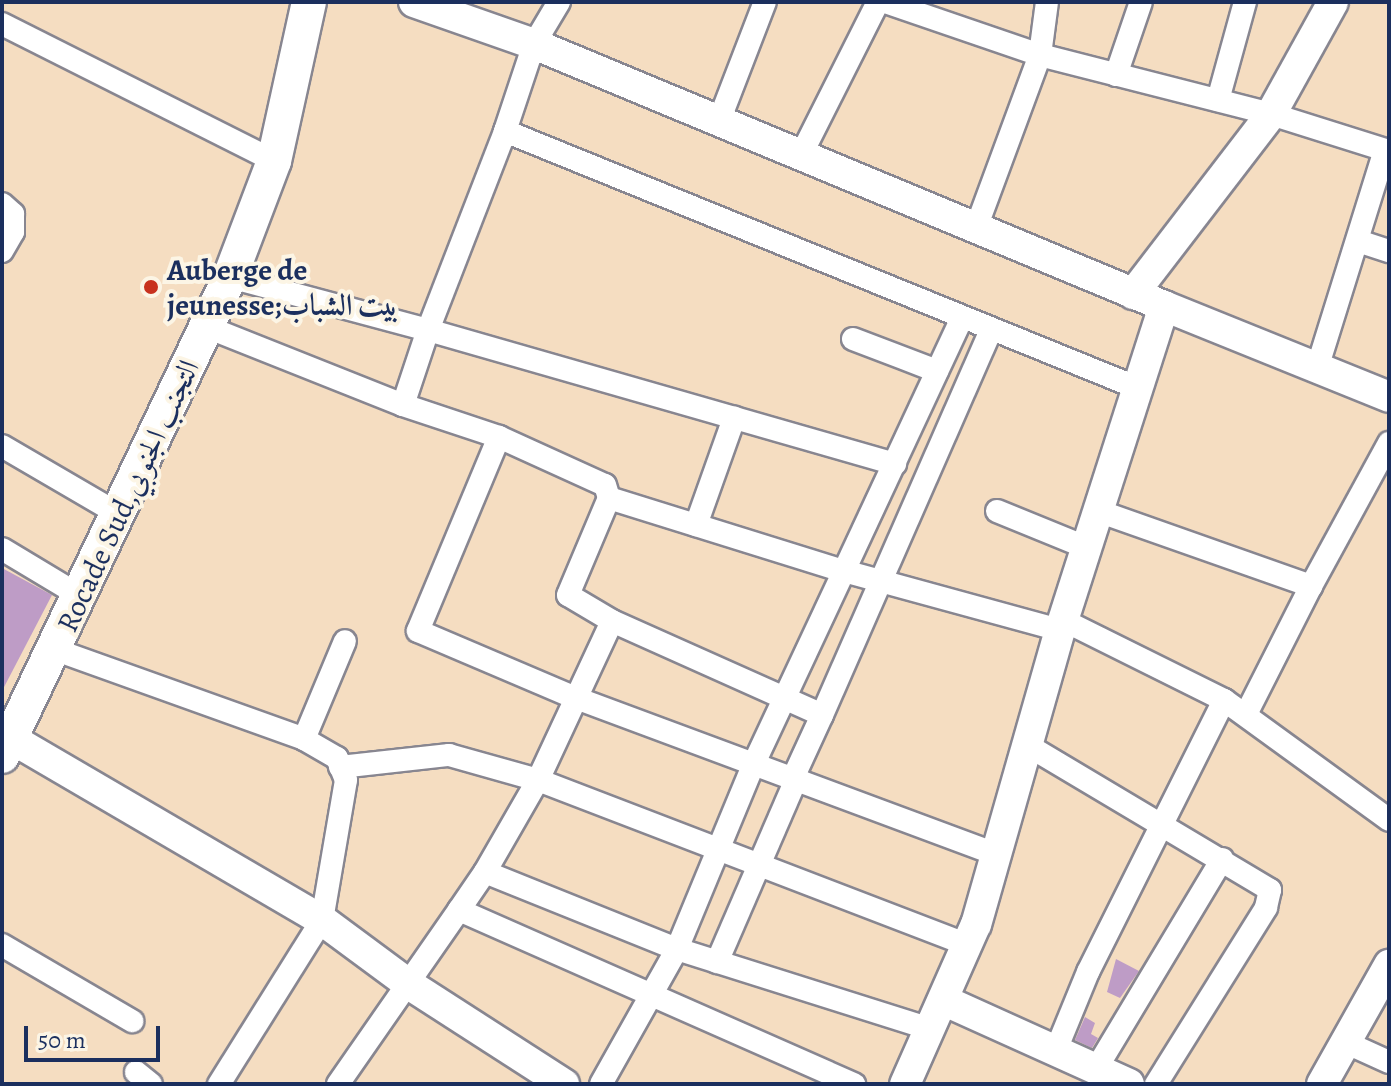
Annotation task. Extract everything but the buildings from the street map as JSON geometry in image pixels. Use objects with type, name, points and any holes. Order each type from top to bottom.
[{"type":"main road","name":"Rocade Sud,التجنب الجنوبي","points":[[5,743],[82,597],[230,277],[274,161],[309,2]]},
{"type":"street","points":[[414,2],[534,44],[1133,294],[1389,397]]},
{"type":"street","points":[[403,405],[428,330],[505,131],[534,44],[559,2]]},
{"type":"street","points":[[719,121],[765,2]]},
{"type":"street","points":[[801,155],[878,2]]},
{"type":"street","points":[[885,2],[1040,55],[1387,146],[1317,368]]},
{"type":"street","points":[[976,228],[1040,55],[1047,2]]},
{"type":"street","points":[[1116,75],[1141,2]]},
{"type":"street","points":[[1133,294],[1271,114],[1333,2]]},
{"type":"street","points":[[1218,100],[1243,3]]},
{"type":"street","points":[[2,24],[274,161]]},
{"type":"street","points":[[505,131],[1138,388]]},
{"type":"street","points":[[2,204],[13,214],[13,232],[2,251]]},
{"type":"street","points":[[1358,241],[1389,251]]},
{"type":"street","points":[[230,277],[428,330],[895,464]]},
{"type":"street","points":[[905,1084],[967,945],[1062,625],[1090,549],[1164,306]]},
{"type":"street","points":[[601,1084],[677,949],[717,847],[783,699],[962,318]]},
{"type":"street","points":[[207,327],[403,405],[499,437],[605,485],[609,498],[568,595],[612,621],[822,715]]},
{"type":"street","points":[[717,962],[991,330]]},
{"type":"street","points":[[853,339],[937,371]]},
{"type":"street","points":[[696,525],[734,418]]},
{"type":"street","points":[[499,437],[418,631],[576,698],[755,761],[996,854]]},
{"type":"street","points":[[1246,714],[1389,443]]},
{"type":"street","points":[[2,446],[120,515]]},
{"type":"street","points":[[609,498],[844,571],[1062,625],[1224,700],[1389,820]]},
{"type":"street","points":[[997,511],[1090,549]]},
{"type":"street","points":[[1101,512],[1311,586]]},
{"type":"street","points":[[2,549],[82,597]]},
{"type":"street","points":[[338,1084],[485,872],[538,780],[612,621]]},
{"type":"street","points":[[304,739],[345,641]]},
{"type":"street","points":[[56,650],[304,739],[337,758],[346,780],[343,812],[322,920],[219,1084]]},
{"type":"street","points":[[1056,1050],[1088,972],[1224,700]]},
{"type":"street","points":[[5,743],[322,920],[407,983],[564,1084]]},
{"type":"street","points":[[1027,745],[1265,884],[1270,890],[1266,908],[1156,1084]]},
{"type":"street","points":[[340,767],[449,755],[538,780],[967,945]]},
{"type":"street","points":[[1096,1069],[1222,859]]},
{"type":"street","points":[[485,872],[677,949],[928,1028]]},
{"type":"street","points":[[459,910],[854,1084]]},
{"type":"street","points":[[2,945],[132,1021]]},
{"type":"street","points":[[1322,1084],[1389,965]]},
{"type":"street","points":[[943,1000],[1129,1084]]},
{"type":"street","points":[[1347,1043],[1389,1062]]},
{"type":"place","name":"Auberge de jeunesse;بيت الشباب","points":[[151,287]]}]
